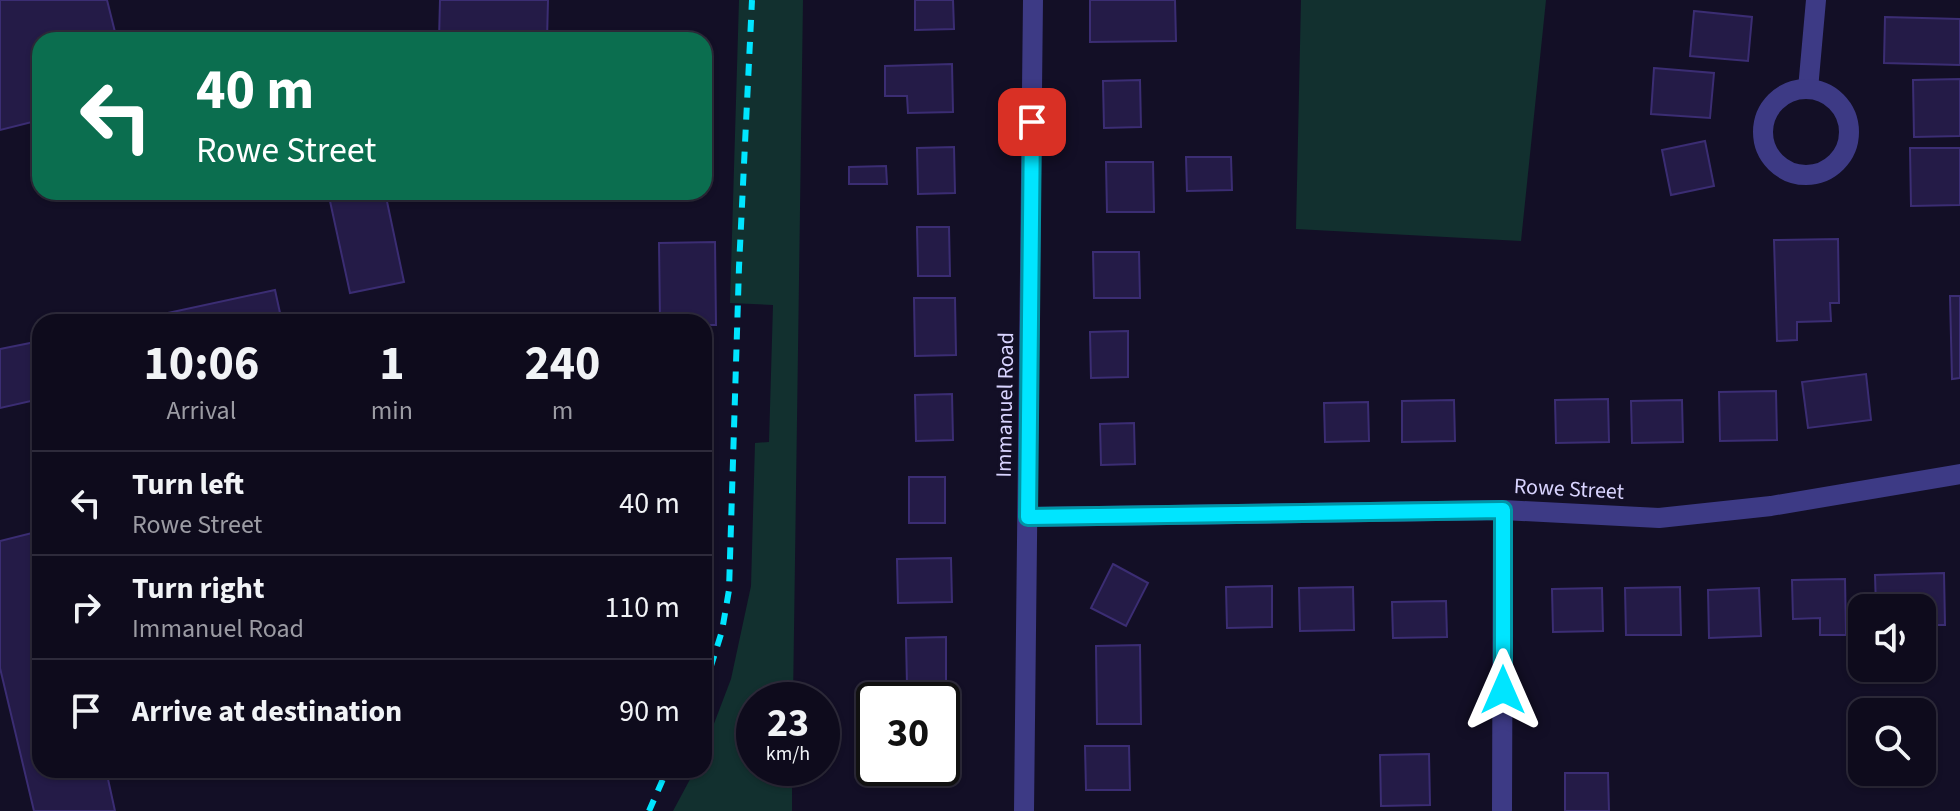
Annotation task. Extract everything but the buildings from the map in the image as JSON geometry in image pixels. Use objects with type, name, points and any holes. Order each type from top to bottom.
[{"type":"street","name":"Immanuel Road","points":[[1024,811],[1033,0]]},
{"type":"street","points":[[1808,89],[1816,0]]},
{"type":"street","points":[[1808,89],[1835,101],[1844,112],[1848,141],[1842,155],[1832,166],[1819,173],[1805,175],[1777,165],[1764,142],[1763,129],[1766,116],[1783,96],[1808,89]]},
{"type":"street","name":"Rowe Street","points":[[1028,517],[1503,510],[1659,518],[1771,506],[1960,474]]},
{"type":"street","points":[[1502,811],[1503,510]]},
{"type":"green space","points":[[739,0],[803,0],[793,682],[736,682],[736,786],[792,786],[792,811],[673,811],[691,778],[712,778],[712,729],[731,679],[751,586],[755,443],[769,442],[773,305],[730,303]]},
{"type":"green space","points":[[1301,0],[1546,0],[1521,241],[1296,229]]},
{"type":"railway","points":[[712,663],[722,631],[729,590],[739,267],[752,0]]},
{"type":"railway","points":[[649,811],[663,778]]},
{"type":"route","points":[[1032,122],[1028,517],[1503,510],[1503,690]]}]
